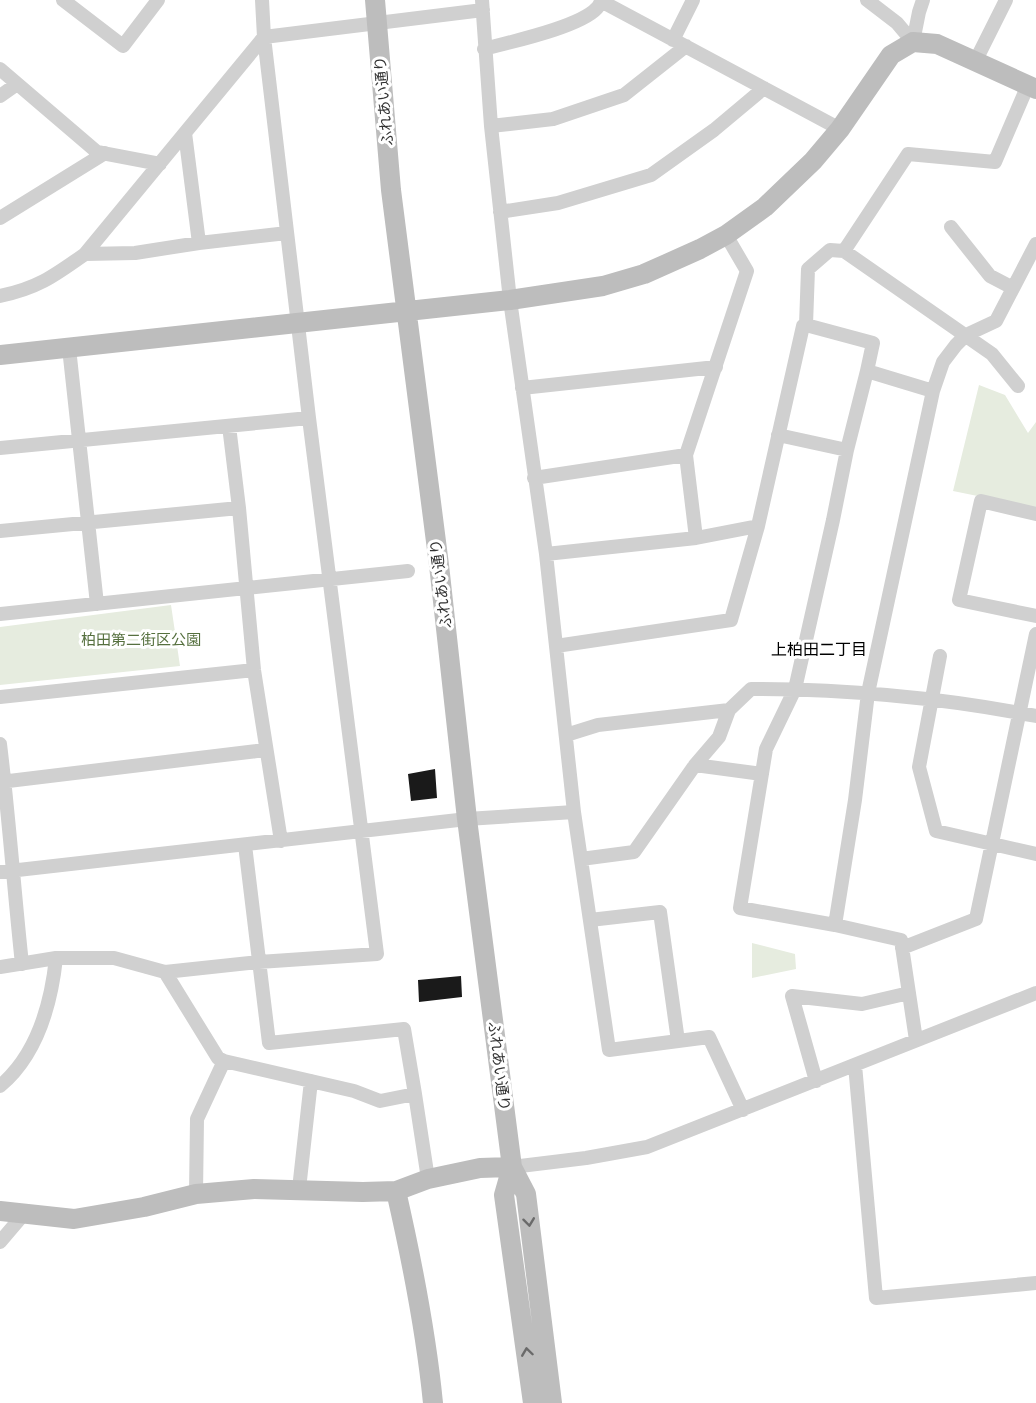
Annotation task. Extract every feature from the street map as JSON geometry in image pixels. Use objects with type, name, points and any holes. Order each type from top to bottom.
[{"type":"street","points":[[63,0],[123,46],[158,0]]},
{"type":"street","points":[[0,967],[56,958],[114,958],[165,972],[259,962],[377,954],[297,322],[264,37],[262,0]]},
{"type":"street","name":"ふれあい通り","points":[[375,0],[391,190],[439,566],[467,819],[512,1167],[526,1194],[552,1403]]},
{"type":"street","points":[[491,126],[553,119],[624,95],[679,43],[693,0]]},
{"type":"street","points":[[867,0],[897,23],[913,42]]},
{"type":"street","points":[[913,42],[923,0]]},
{"type":"street","points":[[975,62],[1006,0]]},
{"type":"street","points":[[484,49],[559,28],[597,9],[602,1],[840,129]]},
{"type":"street","points":[[0,296],[27,290],[54,276],[85,254],[264,37],[377,23],[483,5],[484,49],[491,126],[510,300],[546,554],[574,812],[609,1050],[709,1037],[743,1110]]},
{"type":"street","points":[[0,352],[69,348],[510,300],[603,286],[676,261],[726,235],[765,207],[792,183],[840,129],[891,55],[913,42],[937,44],[1032,87],[995,162],[908,154],[844,251]]},
{"type":"street","points":[[0,69],[97,152],[160,164]]},
{"type":"street","points":[[0,96],[17,84]]},
{"type":"street","points":[[500,212],[558,203],[651,175],[714,130],[764,88]]},
{"type":"street","points":[[185,133],[199,243]]},
{"type":"street","points":[[2,212],[105,153]]},
{"type":"street","points":[[951,227],[990,276],[1013,288]]},
{"type":"street","points":[[85,254],[135,253],[287,233]]},
{"type":"street","points":[[696,538],[686,455],[747,271],[726,235]]},
{"type":"street","points":[[836,925],[868,693],[933,391],[943,362],[966,335],[996,321],[1036,244]]},
{"type":"street","points":[[556,646],[731,620],[758,526],[801,329],[806,325],[808,269],[830,250],[844,251],[966,335],[992,354],[1018,386]]},
{"type":"street","points":[[806,325],[873,343],[847,450],[795,689],[766,749],[740,908],[901,939],[916,1040]]},
{"type":"street","points":[[69,348],[97,604]]},
{"type":"street","points":[[522,388],[716,367]]},
{"type":"street","points":[[867,371],[933,391]]},
{"type":"street","points":[[0,448],[309,418]]},
{"type":"street","points":[[229,426],[254,670],[280,841]]},
{"type":"street","points":[[778,435],[847,450]]},
{"type":"street","points":[[534,478],[686,455]]},
{"type":"street","points":[[1036,514],[981,501],[959,600],[1036,616]]},
{"type":"street","points":[[0,531],[239,508]]},
{"type":"street","points":[[546,554],[696,538],[758,526]]},
{"type":"street","points":[[0,614],[408,571]]},
{"type":"street","points":[[902,948],[976,919],[1036,634]]},
{"type":"street","points":[[940,656],[919,767],[936,831],[1036,854]]},
{"type":"street","points":[[0,697],[254,670]]},
{"type":"street","points":[[581,860],[634,852],[695,765],[718,737],[729,710],[751,689],[868,693],[1036,716]]},
{"type":"street","points":[[566,735],[598,724],[729,710]]},
{"type":"street","points":[[0,744],[6,871],[22,964]]},
{"type":"street","points":[[3,781],[265,750]]},
{"type":"street","points":[[695,765],[762,774]]},
{"type":"street","points":[[6,871],[467,819],[574,812]]},
{"type":"street","points":[[245,845],[270,1043],[404,1029],[428,1179]]},
{"type":"street","points":[[590,920],[660,912],[678,1041]]},
{"type":"street","points":[[0,1086],[14,1075],[33,1046],[53,990],[56,958]]},
{"type":"street","points":[[165,972],[218,1058],[224,1061],[354,1091],[380,1101],[415,1094]]},
{"type":"street","points":[[816,1081],[792,996],[862,1004],[909,993]]},
{"type":"street","points":[[0,1211],[74,1219],[144,1207],[196,1194],[254,1189],[396,1191],[428,1179],[480,1168],[512,1167],[586,1158],[647,1147],[1036,993]]},
{"type":"street","points":[[196,1194],[197,1119],[224,1061]]},
{"type":"street","points":[[855,1065],[876,1298],[1036,1283]]},
{"type":"street","points":[[299,1189],[310,1081]]},
{"type":"street","name":"ふれあい通り","points":[[512,1167],[504,1195],[533,1403]]},
{"type":"street","points":[[396,1191],[411,1254],[433,1403]]},
{"type":"street","points":[[0,1242],[23,1215]]},
{"type":"green space","points":[[979,385],[1005,395],[1028,433],[1036,422],[1036,508],[953,491]]},
{"type":"green space","name":"柏田第二街区公園","points":[[171,605],[180,666],[0,685],[0,627]]},
{"type":"green space","points":[[752,943],[795,954],[796,969],[752,978]]},
{"type":"building","points":[[435,769],[437,798],[411,801],[408,774]]},
{"type":"building","points":[[461,976],[462,997],[419,1002],[418,980]]},
{"type":"district","name":"上柏田二丁目","points":[[819,649]]}]
